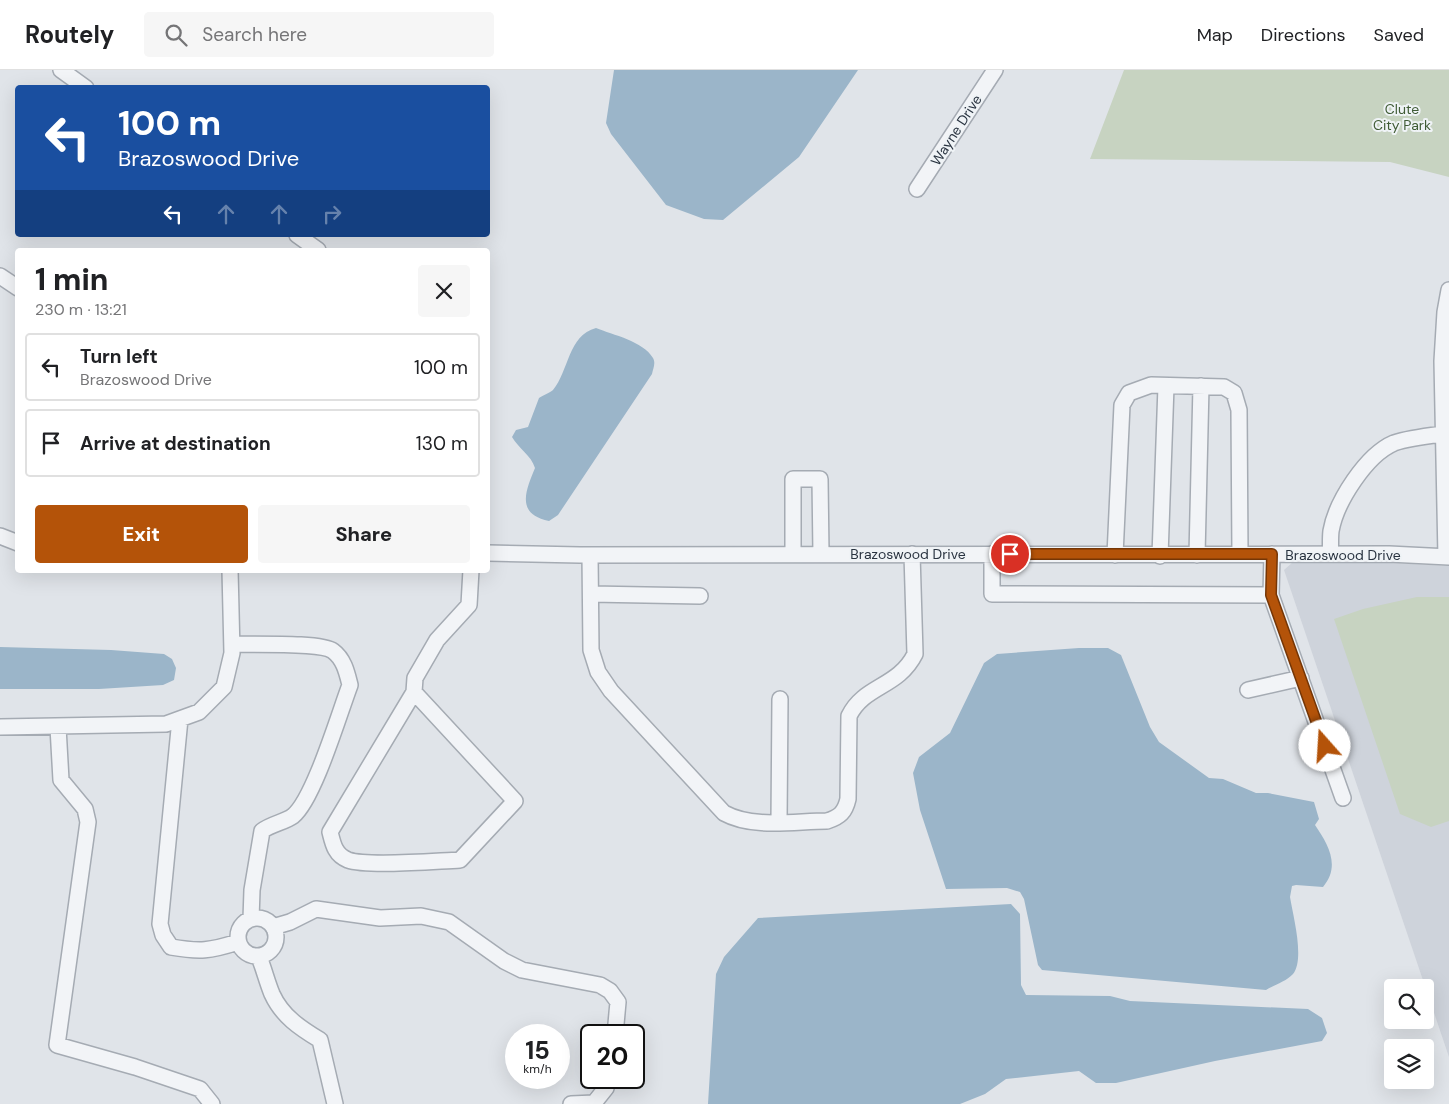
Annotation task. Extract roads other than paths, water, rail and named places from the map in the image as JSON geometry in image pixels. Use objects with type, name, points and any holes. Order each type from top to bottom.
[{"type":"street","points":[[62,70],[82,85]]},
{"type":"street","name":"Wayne Drive","points":[[917,189],[995,70]]},
{"type":"street","points":[[300,237],[315,248]]},
{"type":"street","points":[[0,276],[15,286]]},
{"type":"street","points":[[1448,557],[1443,434],[1443,352],[1445,312],[1449,290]]},
{"type":"street","points":[[1114,555],[1122,405],[1128,393],[1151,385],[1224,387],[1234,393],[1238,410],[1240,554]]},
{"type":"street","points":[[1160,556],[1166,386]]},
{"type":"street","points":[[1197,555],[1201,386]]},
{"type":"street","points":[[1330,554],[1331,531],[1337,512],[1354,481],[1368,463],[1380,452],[1394,444],[1443,434]]},
{"type":"street","points":[[793,554],[792,479],[820,479],[821,554]]},
{"type":"street","points":[[0,536],[15,543]]},
{"type":"street","name":"Brazoswood Drive","points":[[490,553],[590,555],[992,554],[1160,556],[1330,554],[1448,557]]},
{"type":"street","points":[[590,555],[591,650],[598,672],[612,691],[724,813],[735,819],[752,822],[779,822],[828,821],[837,818],[845,810],[848,799],[849,716],[854,706],[863,697],[900,676],[909,666],[915,654],[912,554]]},
{"type":"street","points":[[992,554],[992,594],[1271,595]]},
{"type":"street","points":[[1272,554],[1271,595],[1343,798]]},
{"type":"street","points":[[0,727],[166,724],[199,712],[224,687],[232,653],[230,573]]},
{"type":"street","points":[[414,692],[515,801],[460,860],[363,862],[347,859],[334,849],[330,832],[414,692],[416,678],[437,640],[469,605],[471,573]]},
{"type":"street","points":[[591,594],[700,596]]},
{"type":"street","points":[[232,644],[318,646],[333,651],[347,669],[350,685],[311,789],[293,816],[271,824],[262,831],[252,890],[251,919]]},
{"type":"street","points":[[1248,690],[1300,678]]},
{"type":"street","points":[[779,822],[780,698]]},
{"type":"street","points":[[180,719],[160,924],[163,935],[171,947],[209,951],[238,942]]},
{"type":"street","points":[[58,726],[61,780],[85,809],[88,822],[57,1044],[200,1089],[212,1104]]},
{"type":"street","points":[[273,927],[290,922],[316,909],[380,918],[421,916],[449,922],[467,936],[522,970],[600,985],[610,991],[618,1002],[617,1024]]},
{"type":"street","points":[[251,919],[263,919],[273,927],[276,940],[274,946],[265,955],[259,957],[248,955],[238,942],[241,925],[251,919]]},
{"type":"street","points":[[259,957],[272,994],[285,1014],[302,1030],[320,1040],[335,1104]]},
{"type":"street","points":[[571,1104],[594,1103],[605,1089]]},
{"type":"water","points":[[614,70],[858,70],[799,157],[723,220],[704,219],[666,205],[611,134],[606,123]]},
{"type":"water","points":[[596,328],[627,339],[642,347],[653,358],[654,368],[652,374],[558,515],[549,521],[538,518],[527,507],[526,500],[535,468],[531,459],[512,437],[516,430],[528,427],[539,398],[553,390],[563,373],[574,346],[580,338]]},
{"type":"water","points":[[0,647],[111,650],[164,654],[172,659],[176,668],[174,680],[163,685],[99,689],[0,689]]},
{"type":"water","points":[[1079,648],[1108,648],[1121,655],[1150,727],[1159,742],[1209,778],[1223,779],[1256,793],[1268,793],[1314,802],[1319,819],[1315,825],[1331,855],[1331,871],[1323,887],[1292,886],[1290,897],[1297,937],[1298,958],[1293,974],[1287,979],[1266,990],[1042,970],[1038,965],[1024,899],[1020,892],[1007,888],[946,889],[920,810],[913,773],[919,757],[950,733],[984,663],[997,654]]},
{"type":"water","points":[[1011,904],[1020,914],[1021,985],[1026,995],[1110,996],[1130,1001],[1308,1009],[1322,1018],[1327,1033],[1322,1041],[1215,1061],[1116,1083],[1096,1083],[1079,1071],[1006,1079],[985,1094],[960,1104],[708,1104],[716,974],[724,957],[758,918]]},
{"type":"park label","name":"Clute City Park","points":[[1402,118]]}]
